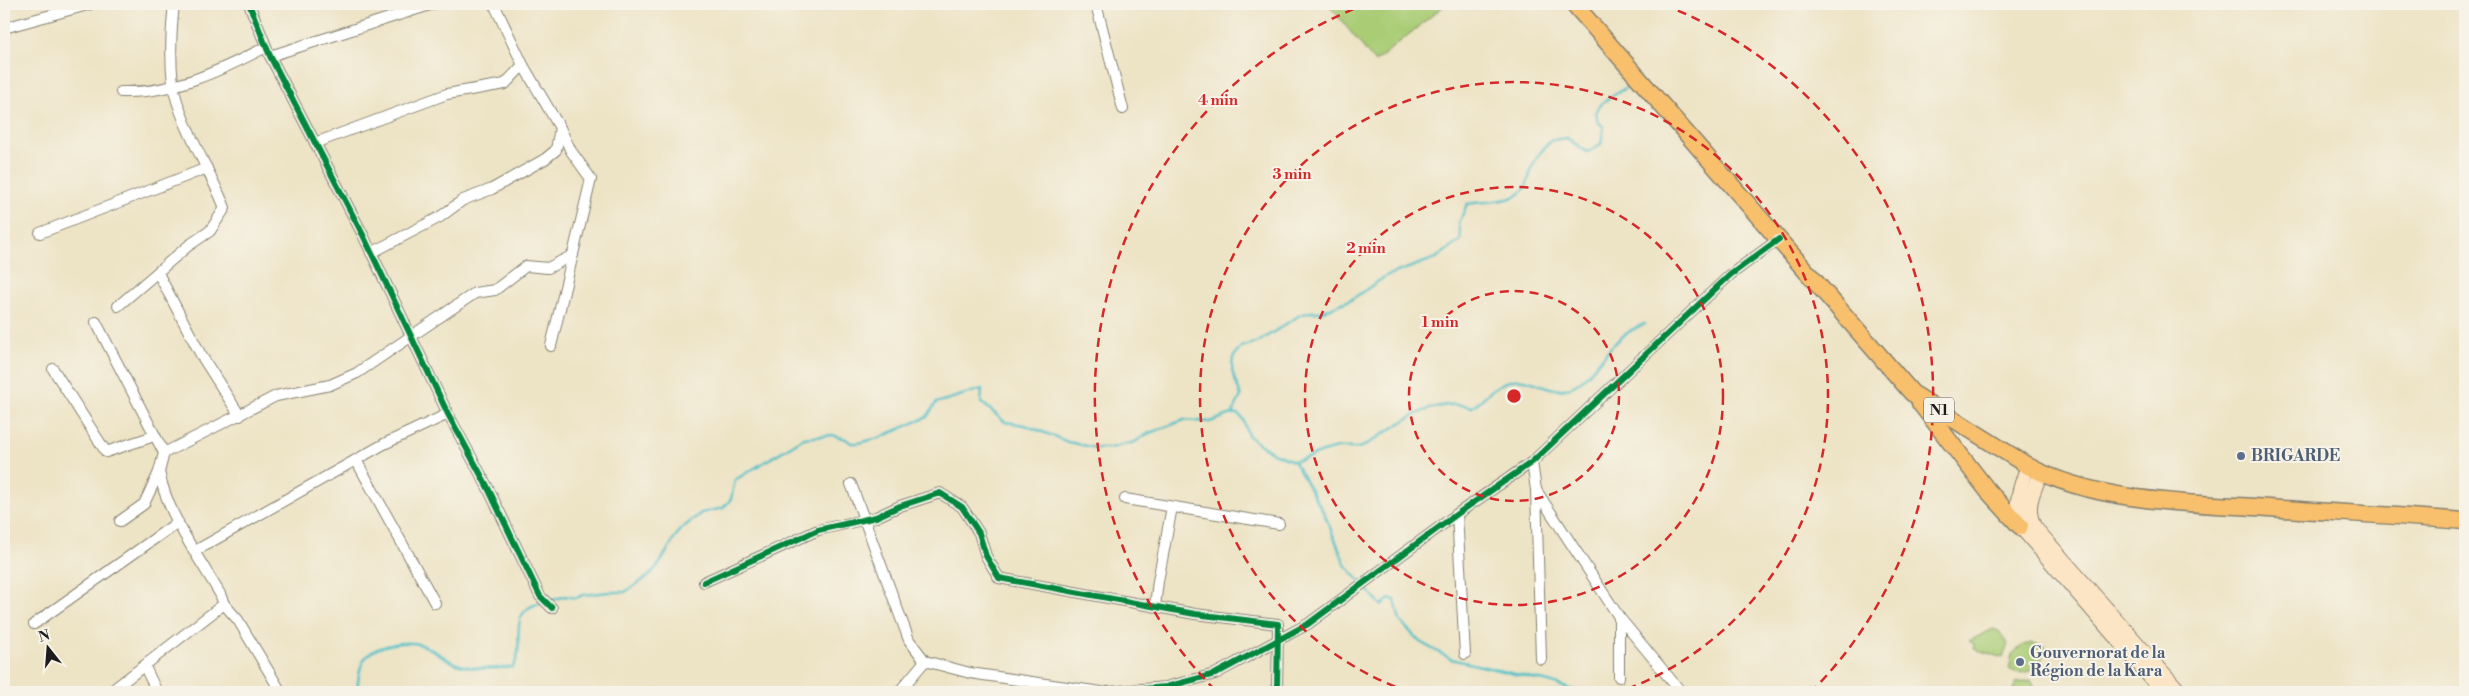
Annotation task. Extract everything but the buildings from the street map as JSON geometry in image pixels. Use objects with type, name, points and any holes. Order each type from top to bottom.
[{"type":"highway","name":"N1","points":[[1574,4],[1912,393],[2035,469],[2088,487],[2157,500],[2465,520]]},
{"type":"highway","points":[[1912,393],[1988,491],[2020,526]]},
{"type":"main road","points":[[2035,469],[2018,495],[2017,512],[2020,526],[2098,619],[2163,692]]},
{"type":"main road","points":[[2035,469],[2030,496],[2031,520],[2035,528],[2180,692]]},
{"type":"main road","points":[[2098,619],[2110,611]]},
{"type":"street","points":[[118,306],[188,246],[210,231],[226,208],[181,110],[173,85],[171,36],[174,4]]},
{"type":"street","points":[[249,4],[268,52],[371,253],[448,414],[487,486],[540,596],[552,608]]},
{"type":"street","points":[[121,92],[154,91],[268,52],[433,4]]},
{"type":"street","points":[[494,4],[523,64],[571,151],[591,179],[551,346]]},
{"type":"street","points":[[1096,4],[1122,108]]},
{"type":"street","points":[[4,28],[85,5]]},
{"type":"street","points":[[315,143],[447,94],[505,84],[523,64]]},
{"type":"street","points":[[371,253],[440,217],[463,200],[492,189],[545,159],[556,150],[560,128]]},
{"type":"street","points":[[40,234],[207,168]]},
{"type":"street","points":[[1107,692],[1166,687],[1215,674],[1308,624],[1357,586],[1532,462],[1730,275],[1779,239]]},
{"type":"street","points":[[164,453],[276,396],[330,385],[357,372],[412,337],[475,293],[495,290],[526,266],[548,268],[573,255]]},
{"type":"street","points":[[158,273],[201,355],[240,416]]},
{"type":"street","points":[[96,322],[164,453],[159,472],[144,504],[120,521]]},
{"type":"street","points":[[53,369],[106,452],[154,436]]},
{"type":"street","points":[[195,551],[213,539],[384,444],[448,414]]},
{"type":"street","points":[[356,460],[435,603]]},
{"type":"street","points":[[1532,462],[1536,490],[1541,659]]},
{"type":"street","points":[[159,472],[161,483],[178,522],[224,604],[238,620],[281,692]]},
{"type":"street","points":[[851,484],[909,640],[925,661],[970,673],[1101,692]]},
{"type":"street","points":[[1536,490],[1619,617],[1681,692]]},
{"type":"street","points":[[704,582],[818,530],[865,521],[900,506],[940,493],[962,506],[979,533],[986,556],[999,578],[1155,606],[1278,624],[1277,692]]},
{"type":"street","points":[[1126,498],[1279,524]]},
{"type":"street","points":[[1155,606],[1172,507]]},
{"type":"street","points":[[1458,514],[1465,654]]},
{"type":"street","points":[[34,624],[178,522]]},
{"type":"street","points":[[110,692],[146,667],[224,604]]},
{"type":"street","points":[[1619,617],[1619,677]]},
{"type":"street","points":[[899,692],[925,661]]},
{"type":"street","points":[[146,667],[157,692]]},
{"type":"green space","points":[[1328,4],[1446,4],[1375,62]]},
{"type":"green space","points":[[1993,629],[1999,631],[2008,644],[2003,658],[1974,649],[1975,645],[1969,641]]},
{"type":"green space","points":[[2032,643],[2045,646],[2045,653],[2039,665],[2028,672],[2022,673],[2009,669],[2012,654],[2023,645]]},
{"type":"green space","points":[[2031,680],[2037,692],[2012,692],[2015,689],[2015,683]]},
{"type":"waterway","points":[[550,601],[565,596],[576,598],[583,595],[625,592],[649,576],[660,563],[679,531],[701,513],[723,508],[731,499],[735,480],[804,438],[832,435],[846,439],[851,443],[879,438],[927,417],[936,403],[982,389],[981,402],[1005,422],[1025,425],[1068,442],[1096,448],[1110,448],[1135,442],[1147,434],[1184,420],[1210,422],[1232,414],[1241,396],[1232,371],[1233,358],[1241,347],[1258,342],[1300,315],[1321,312],[1352,299],[1386,276],[1436,258],[1461,240],[1459,223],[1467,204],[1502,200],[1514,197],[1523,191],[1533,165],[1544,148],[1552,140],[1567,138],[1587,152],[1601,144],[1604,127],[1598,122],[1596,112],[1603,102],[1627,87]]},
{"type":"waterway","points":[[1293,461],[1337,448],[1364,446],[1402,422],[1428,409],[1457,405],[1472,407],[1493,389],[1509,381],[1524,380],[1554,389],[1569,388],[1579,383],[1621,338],[1645,324]]},
{"type":"waterway","points":[[1232,414],[1238,414],[1243,419],[1248,435],[1255,441],[1273,453],[1293,461],[1324,513],[1346,566],[1361,582]]},
{"type":"waterway","points":[[1364,586],[1381,605],[1390,599],[1395,600],[1400,621],[1420,642],[1451,659],[1549,682],[1579,692]]},
{"type":"waterway","points":[[357,692],[359,673],[364,659],[372,652],[393,644],[409,643],[422,645],[452,662],[469,667],[513,667],[517,658],[520,620],[531,606],[543,602]]},
{"type":"cycle path","points":[[249,4],[270,56],[363,235],[448,414],[487,486],[540,596],[552,608]]},
{"type":"cycle path","points":[[1107,692],[1166,687],[1215,674],[1308,624],[1457,514],[1532,462],[1730,275],[1779,239]]},
{"type":"cycle path","points":[[704,582],[818,530],[876,517],[900,506],[940,493],[962,507],[979,533],[986,556],[999,578],[1195,614],[1278,624],[1277,692]]},
{"type":"place","name":"BRIGARDE","points":[[2241,456]]},
{"type":"place","name":"Gouvernorat de la Région de la Kara","points":[[2020,662]]}]
